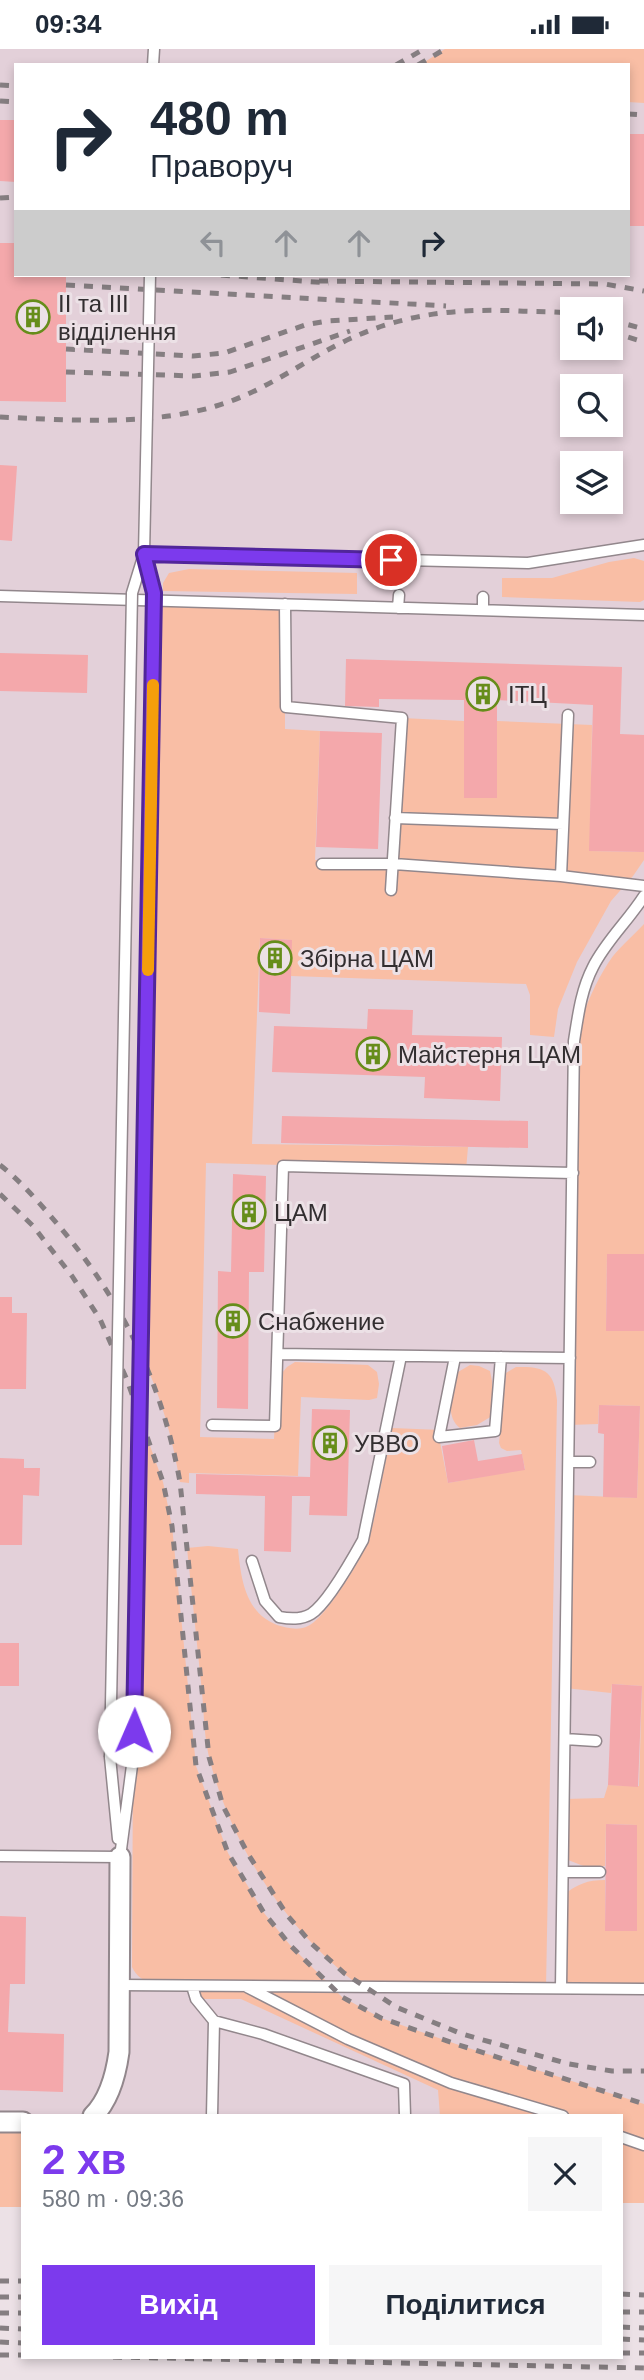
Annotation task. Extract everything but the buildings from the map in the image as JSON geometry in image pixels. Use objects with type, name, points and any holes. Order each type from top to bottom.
[{"type":"street","points":[[94,2114],[108,2095],[117,2066],[120,1857]]},
{"type":"street","points":[[0,2122],[21,2122]]},
{"type":"lane","points":[[120,1857],[133,1758],[154,593],[144,554],[150,277]]},
{"type":"lane","points":[[144,554],[528,563],[639,546]]},
{"type":"lane","points":[[120,1857],[110,1757],[132,593],[144,554]]},
{"type":"lane","points":[[398,607],[399,595]]},
{"type":"lane","points":[[0,596],[644,615]]},
{"type":"lane","points":[[483,597],[483,610]]},
{"type":"lane","points":[[285,604],[285,707],[402,718],[391,890]]},
{"type":"lane","points":[[561,876],[568,715]]},
{"type":"lane","points":[[395,818],[563,824]]},
{"type":"lane","points":[[322,864],[394,864],[561,876],[644,886]]},
{"type":"lane","points":[[561,1987],[574,1041],[580,1006],[592,968],[644,896]]},
{"type":"lane","points":[[212,1425],[275,1426],[283,1166],[573,1173]]},
{"type":"lane","points":[[278,1354],[570,1359]]},
{"type":"lane","points":[[252,1561],[265,1601],[279,1617],[300,1618],[319,1608],[354,1558],[363,1540],[401,1356]]},
{"type":"lane","points":[[455,1357],[439,1437],[495,1431],[501,1357]]},
{"type":"lane","points":[[569,1462],[590,1462]]},
{"type":"lane","points":[[565,1739],[596,1741]]},
{"type":"lane","points":[[0,1856],[120,1857]]},
{"type":"lane","points":[[563,1872],[600,1872]]},
{"type":"lane","points":[[119,1985],[644,1989]]},
{"type":"lane","points":[[192,1986],[196,2000],[214,2021],[263,2034],[404,2084],[405,2114]]},
{"type":"lane","points":[[246,1986],[348,2039],[451,2083],[556,2114]]},
{"type":"lane","points":[[212,2114],[214,2021]]},
{"type":"lane","points":[[623,2138],[644,2145]]},
{"type":"shaded area","points":[[0,49],[644,49],[644,2203],[623,2203],[623,2114],[21,2114],[21,2124],[0,2206]]},
{"type":"shaded area","points":[[445,49],[644,49],[644,103],[630,102],[630,63],[423,63]]},
{"type":"shaded area","points":[[634,558],[644,561],[644,600],[640,602],[502,597],[502,578],[552,578]]},
{"type":"shaded area","points":[[189,569],[357,573],[357,594],[163,591],[163,583],[169,573]]},
{"type":"shaded area","points":[[154,601],[285,604],[285,729],[320,731],[315,860],[394,864],[402,718],[464,721],[464,798],[497,721],[592,725],[590,851],[644,852],[644,860],[611,901],[577,962],[558,1009],[554,1037],[530,1035],[530,995],[526,984],[291,976],[291,940],[260,938],[252,1144],[468,1147],[466,1170],[206,1163],[200,1437],[274,1439],[277,1379],[295,1362],[368,1365],[377,1372],[377,1398],[369,1400],[301,1397],[298,1476],[189,1473],[189,1483],[180,1482],[165,1417],[141,1354]]},
{"type":"shaded area","points":[[644,924],[644,1254],[607,1254],[606,1330],[644,1331],[644,1989],[561,1988],[563,1895],[583,1883],[605,1880],[605,1930],[637,1931],[637,1825],[606,1824],[605,1866],[586,1867],[563,1858],[564,1799],[604,1798],[608,1785],[639,1786],[642,1686],[612,1684],[611,1693],[565,1688],[568,1495],[637,1498],[640,1406],[599,1405],[598,1424],[569,1425],[574,1041],[590,997],[601,976],[617,952]]},
{"type":"shaded area","points":[[470,1365],[490,1371],[492,1416],[477,1425],[460,1428],[452,1416],[451,1402],[458,1372]]},
{"type":"shaded area","points":[[516,1367],[541,1369],[546,1372],[553,1382],[557,1400],[546,1988],[361,1987],[334,1965],[287,1915],[249,1857],[220,1794],[206,1744],[187,1548],[208,1546],[238,1549],[243,1583],[258,1612],[266,1619],[288,1628],[308,1626],[324,1612],[352,1573],[369,1539],[392,1428],[441,1430],[439,1437],[448,1483],[525,1469],[521,1450],[507,1451],[501,1448],[499,1443],[506,1373]]},
{"type":"shaded area","points":[[139,1415],[163,1482],[172,1526],[196,1766],[228,1853],[264,1913],[290,1945],[342,1997],[381,2018],[644,2104],[644,2203],[623,2203],[623,2114],[440,2114],[438,2090],[241,1999],[196,1999],[192,1986],[166,1986],[143,1980],[132,1967]]},
{"type":"shaded area","points":[[0,2122],[21,2122],[21,2207],[0,2207]]},
{"type":"railway","points":[[400,63],[424,49]]},
{"type":"railway","points":[[421,63],[445,49]]},
{"type":"railway","points":[[0,85],[14,86]]},
{"type":"railway","points":[[0,101],[14,102]]},
{"type":"railway","points":[[630,114],[644,115]]},
{"type":"railway","points":[[0,198],[14,197]]},
{"type":"railway","points":[[248,277],[329,283]]},
{"type":"railway","points":[[319,281],[605,284],[644,291]]},
{"type":"railway","points":[[66,285],[446,306]]},
{"type":"railway","points":[[0,417],[109,420],[164,417],[191,412],[248,394],[339,344],[405,320],[449,312],[495,310],[560,313]]},
{"type":"railway","points":[[66,349],[193,356],[224,353],[305,325],[393,317]]},
{"type":"railway","points":[[623,323],[644,329]]},
{"type":"railway","points":[[66,372],[194,376],[230,372],[350,331]]},
{"type":"railway","points":[[623,336],[644,342]]},
{"type":"railway","points":[[0,1165],[39,1203],[83,1256],[121,1315],[151,1378],[163,1411],[180,1482],[209,1757],[223,1806],[248,1854],[287,1915],[312,1944],[344,1973],[396,2007],[462,2034],[569,2064],[612,2071],[644,2071]]},
{"type":"railway","points":[[0,1194],[33,1226],[72,1276],[100,1319],[127,1380],[163,1482],[172,1526],[196,1766],[228,1853],[264,1913],[290,1945],[342,1997],[381,2018],[644,2104]]},
{"type":"railway","points":[[0,2281],[21,2281]]},
{"type":"railway","points":[[623,2294],[644,2295]]},
{"type":"railway","points":[[0,2297],[21,2297]]},
{"type":"railway","points":[[623,2312],[644,2312]]},
{"type":"railway","points":[[0,2313],[21,2313]]},
{"type":"railway","points":[[623,2327],[644,2328]]},
{"type":"railway","points":[[0,2328],[21,2329]]},
{"type":"railway","points":[[623,2339],[644,2340]]},
{"type":"railway","points":[[0,2342],[21,2343]]},
{"type":"railway","points":[[623,2353],[644,2353]]},
{"type":"railway","points":[[0,2355],[21,2355]]},
{"type":"railway","points":[[210,2359],[644,2368]]},
{"type":"slow traffic","points":[[148,970],[153,685]]},
{"type":"place","name":"II та III відділення","points":[[33,317]]},
{"type":"place","name":"ІТЦ","points":[[483,694]]},
{"type":"place","name":"Збірна ЦАМ","points":[[275,958]]},
{"type":"place","name":"Майстерня ЦАМ","points":[[373,1054]]},
{"type":"place","name":"ЦАМ","points":[[249,1212]]},
{"type":"place","name":"Снабжение","points":[[233,1321]]},
{"type":"place","name":"УВВО","points":[[330,1443]]},
{"type":"route","points":[[134,1731],[154,593],[144,554],[391,560]]}]
